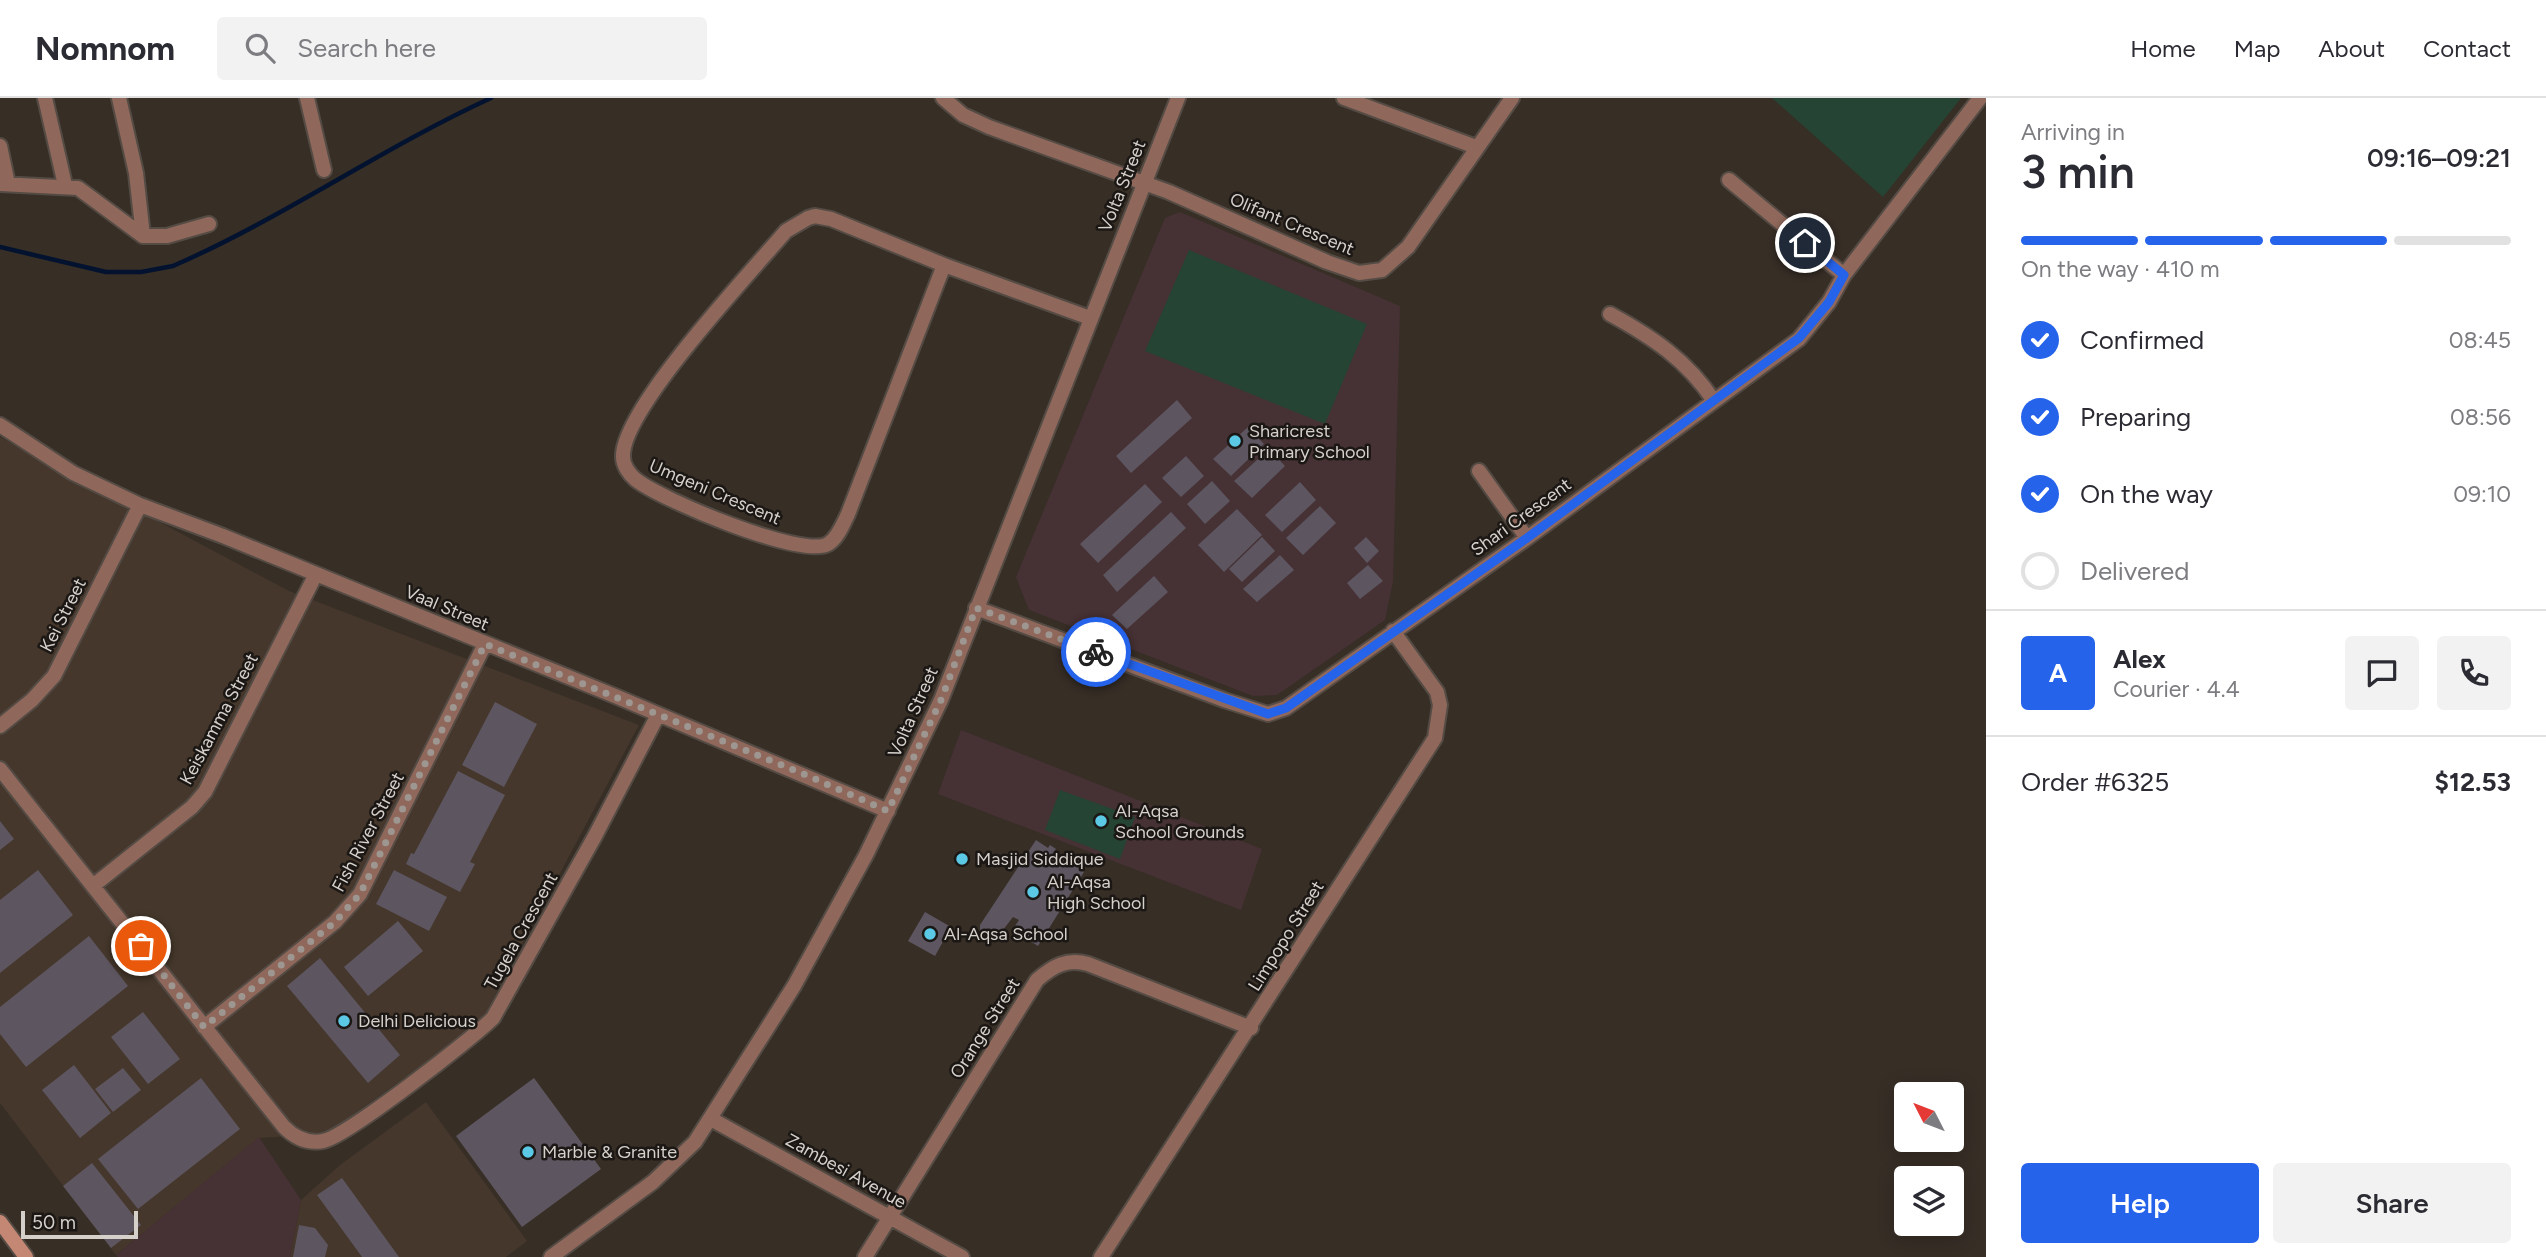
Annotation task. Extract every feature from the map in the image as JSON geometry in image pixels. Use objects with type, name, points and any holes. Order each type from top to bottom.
[{"type":"main road","points":[[0,1222],[26,1257]]},
{"type":"street","points":[[45,98],[65,185]]},
{"type":"street","points":[[120,98],[136,173],[143,236]]},
{"type":"street","points":[[307,98],[324,170]]},
{"type":"street","name":"Olifant Crescent","points":[[943,98],[963,115],[989,127],[1144,184],[1359,273],[1375,272],[1391,264],[1408,247],[1512,98]]},
{"type":"street","name":"Volta Street","points":[[551,1257],[670,1168],[695,1142],[794,986],[888,811],[941,700],[1178,98]]},
{"type":"street","points":[[1344,98],[1476,147]]},
{"type":"street","name":"Shari Crescent","points":[[976,608],[1268,714],[1286,708],[1527,538],[1799,338],[1829,302],[1844,275],[1980,98]]},
{"type":"street","points":[[0,146],[4,184],[65,185],[78,188],[143,236],[167,236],[209,224]]},
{"type":"street","points":[[1729,180],[1844,275]]},
{"type":"street","name":"Umgeni Crescent","points":[[944,265],[848,514],[828,544],[804,548],[750,531],[661,494],[634,479],[624,466],[623,454],[627,435],[660,382],[793,225],[815,216],[831,219],[944,265],[1090,318]]},
{"type":"street","points":[[1609,314],[1662,344],[1700,380],[1714,401]]},
{"type":"street","name":"Vaal Street","points":[[0,425],[73,473],[140,505],[316,574],[888,811]]},
{"type":"street","points":[[1479,471],[1527,538]]},
{"type":"street","name":"Kei Street","points":[[0,726],[32,701],[54,676],[140,505]]},
{"type":"street","name":"Keiskamma Street","points":[[94,886],[192,807],[205,792],[316,574]]},
{"type":"street","name":"Limpopo Street","points":[[1101,1257],[1251,1028],[1435,738],[1440,705],[1437,692],[1393,631]]},
{"type":"street","name":"Fish River Street","points":[[204,1027],[350,907],[388,841],[485,644]]},
{"type":"street","name":"Tugela Crescent","points":[[0,769],[292,1135],[312,1141],[334,1137],[470,1039],[493,1018],[589,847],[658,715]]},
{"type":"street","name":"Orange Street","points":[[865,1257],[1037,980],[1056,965],[1076,961],[1088,964],[1251,1028]]},
{"type":"street","name":"Zambesi Avenue","points":[[711,1119],[962,1257]]},
{"type":"shaded area","name":"Sharicrest Primary School","points":[[1180,212],[1400,306],[1393,581],[1385,620],[1277,695],[1253,696],[1029,610],[1016,577],[1165,218]]},
{"type":"shaded area","points":[[0,437],[289,591],[639,725],[485,1014],[428,1061],[326,1134],[259,1138],[116,1255],[0,1103]]},
{"type":"shaded area","name":"Al-Aqsa School Grounds","points":[[961,730],[1262,849],[1241,910],[938,794]]},
{"type":"shaded area","points":[[426,1102],[527,1241],[506,1257],[290,1257],[301,1200],[340,1165]]},
{"type":"shaded area","points":[[259,1137],[301,1200],[290,1257],[116,1255]]},
{"type":"green space","points":[[1772,98],[1961,98],[1883,197]]},
{"type":"green space","points":[[1189,250],[1367,324],[1325,424],[1145,351]]},
{"type":"green space","points":[[1060,790],[1135,817],[1120,859],[1045,830]]},
{"type":"building","points":[[1177,400],[1192,418],[1131,473],[1116,456]]},
{"type":"building","points":[[1248,427],[1264,444],[1231,476],[1213,459]]},
{"type":"building","points":[[1269,449],[1285,466],[1252,498],[1234,481]]},
{"type":"building","points":[[1186,456],[1204,476],[1181,497],[1162,478]]},
{"type":"building","points":[[1212,481],[1230,501],[1205,524],[1187,504]]},
{"type":"building","points":[[1300,482],[1316,500],[1282,532],[1265,515]]},
{"type":"building","points":[[1145,484],[1162,502],[1098,563],[1080,544]]},
{"type":"building","points":[[1320,506],[1336,523],[1303,555],[1286,538]]},
{"type":"building","points":[[1237,509],[1262,535],[1224,572],[1198,545]]},
{"type":"building","points":[[1171,512],[1186,528],[1117,592],[1103,575]]},
{"type":"building","points":[[1262,537],[1275,551],[1242,582],[1229,569]]},
{"type":"building","points":[[1366,537],[1379,551],[1367,563],[1354,548]]},
{"type":"building","points":[[1280,555],[1294,570],[1257,602],[1243,589]]},
{"type":"building","points":[[1368,565],[1383,581],[1360,599],[1347,583]]},
{"type":"building","points":[[1154,576],[1168,592],[1127,629],[1112,615]]},
{"type":"building","points":[[495,702],[537,724],[504,787],[462,765]]},
{"type":"building","points":[[458,771],[505,795],[470,862],[475,864],[460,892],[406,864],[411,853],[414,854]]},
{"type":"building","points":[[0,821],[14,839],[0,850]]},
{"type":"building","name":"Al-Aqsa High School","points":[[1036,840],[1048,848],[1050,845],[1056,849],[1054,852],[1062,857],[1067,851],[1084,862],[1081,869],[1084,872],[1038,946],[1025,938],[1028,934],[1022,930],[1020,934],[1013,929],[1019,920],[1013,917],[996,939],[980,930],[980,925]]},
{"type":"building","points":[[38,870],[73,915],[0,973],[0,900]]},
{"type":"building","points":[[394,870],[447,897],[429,931],[376,904]]},
{"type":"building","name":"Al-Aqsa School","points":[[925,912],[951,927],[935,956],[908,941]]},
{"type":"building","points":[[398,921],[423,951],[368,996],[344,967]]},
{"type":"building","points":[[89,936],[128,986],[26,1067],[0,1034],[0,1007]]},
{"type":"building","name":"Delhi Delicious","points":[[320,958],[400,1055],[368,1083],[287,986]]},
{"type":"building","points":[[143,1012],[180,1059],[148,1084],[111,1037]]},
{"type":"building","points":[[74,1065],[111,1113],[80,1138],[42,1090]]},
{"type":"building","points":[[123,1068],[141,1090],[113,1112],[95,1089]]},
{"type":"building","points":[[201,1078],[240,1129],[138,1209],[98,1159]]},
{"type":"building","name":"Marble & Granite","points":[[534,1078],[601,1169],[522,1227],[456,1136]]},
{"type":"building","points":[[92,1163],[141,1225],[111,1248],[63,1186]]},
{"type":"building","points":[[342,1178],[399,1257],[362,1257],[317,1195]]},
{"type":"building","points":[[299,1225],[315,1228],[328,1245],[325,1257],[293,1257]]},
{"type":"waterway","points":[[0,247],[106,272],[141,272],[173,266],[254,227],[411,139],[491,98]]},
{"type":"way so far","points":[[141,946],[204,1027],[335,922],[360,894],[485,644],[888,811],[941,700],[976,608],[1096,652]]},
{"type":"place","name":"Sharicrest Primary School","points":[[1235,441]]},
{"type":"place","name":"Al-Aqsa School Grounds","points":[[1101,821]]},
{"type":"place","name":"Masjid Siddique","points":[[962,859]]},
{"type":"place","name":"Al-Aqsa High School","points":[[1033,892]]},
{"type":"place","name":"Al-Aqsa School","points":[[930,934]]},
{"type":"place","name":"Delhi Delicious","points":[[344,1021]]},
{"type":"place","name":"Marble & Granite","points":[[528,1152]]},
{"type":"route","points":[[1096,652],[1268,714],[1286,708],[1527,538],[1799,338],[1829,302],[1844,275],[1805,243]]}]
